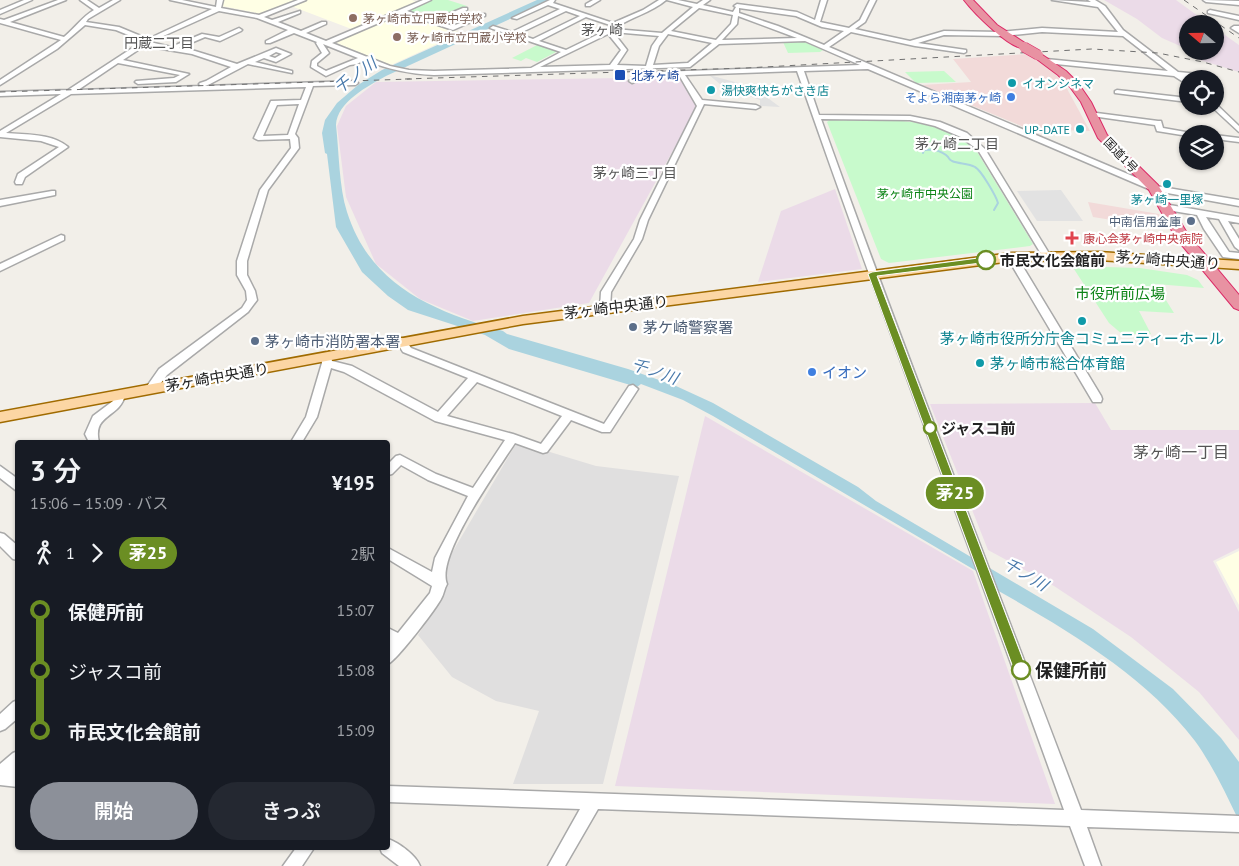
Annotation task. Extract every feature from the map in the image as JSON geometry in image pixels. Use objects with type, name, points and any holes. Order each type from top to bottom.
[{"type":"highway","name":"国道1号","points":[[968,0],[1003,33],[1042,58],[1074,85],[1092,114],[1102,136],[1154,188],[1181,235],[1239,305]]},
{"type":"main road","name":"茅ヶ崎中央通り","points":[[0,418],[150,389],[326,360],[401,342],[496,324],[872,274],[1012,257],[1046,255],[1239,265]]},
{"type":"street","points":[[0,12],[29,0]]},
{"type":"street","points":[[2,22],[63,0]]},
{"type":"street","points":[[83,0],[98,10]]},
{"type":"street","points":[[0,83],[12,74],[32,64],[66,38],[86,18],[117,0]]},
{"type":"street","points":[[173,0],[256,16],[388,67],[401,70],[434,73],[612,67],[644,68]]},
{"type":"street","points":[[218,8],[220,0]]},
{"type":"street","points":[[173,48],[204,35],[220,39],[242,31],[229,27],[303,0]]},
{"type":"street","points":[[364,57],[355,63],[349,63],[326,74],[314,67],[314,62],[326,52],[319,43],[428,0]]},
{"type":"street","points":[[515,18],[554,0]]},
{"type":"street","points":[[588,4],[598,0]]},
{"type":"street","points":[[532,69],[663,0]]},
{"type":"street","points":[[670,0],[736,14],[766,23],[1154,188],[1239,203]]},
{"type":"street","points":[[707,0],[666,33],[654,47],[653,59],[649,67],[690,65],[717,42],[734,24],[737,3],[797,14],[817,22],[910,43],[964,51]]},
{"type":"street","points":[[817,22],[824,0]]},
{"type":"street","points":[[825,47],[863,21],[873,0]]},
{"type":"street","points":[[1055,0],[1102,6]]},
{"type":"street","points":[[1091,0],[1102,6],[1125,34],[1179,77]]},
{"type":"street","points":[[547,3],[586,15],[611,28],[666,33],[717,42],[807,40]]},
{"type":"street","points":[[1208,6],[1239,3]]},
{"type":"street","points":[[1208,6],[1239,8]]},
{"type":"street","points":[[1208,6],[1239,18]]},
{"type":"street","points":[[0,134],[146,43],[218,8]]},
{"type":"street","points":[[513,34],[565,9]]},
{"type":"street","points":[[402,11],[434,22],[453,28],[480,16],[463,10],[434,22]]},
{"type":"street","points":[[273,22],[298,12]]},
{"type":"street","points":[[534,41],[586,15]]},
{"type":"street","points":[[2,22],[42,34],[66,38]]},
{"type":"street","points":[[83,23],[117,28],[146,43],[193,52],[237,66]]},
{"type":"street","points":[[301,33],[324,23]]},
{"type":"street","points":[[493,28],[566,52]]},
{"type":"street","points":[[611,28],[624,50],[612,67]]},
{"type":"street","points":[[195,84],[208,83],[294,30]]},
{"type":"street","points":[[910,43],[944,33],[1003,33],[1042,30],[1125,34]]},
{"type":"street","points":[[247,60],[263,56]]},
{"type":"street","points":[[1042,58],[1179,74]]},
{"type":"street","points":[[211,59],[247,60],[290,72]]},
{"type":"street","points":[[116,61],[160,69],[186,74],[176,80],[138,82],[160,69]]},
{"type":"street","points":[[632,81],[650,74],[870,67]]},
{"type":"street","points":[[800,70],[872,274],[977,550],[1092,866]]},
{"type":"street","points":[[0,72],[12,74]]},
{"type":"street","points":[[605,308],[606,292],[638,239],[644,220],[701,106],[681,74]]},
{"type":"street","points":[[0,94],[354,83]]},
{"type":"street","points":[[150,389],[163,372],[245,310],[252,300],[251,291],[242,279],[240,271],[242,262],[264,190],[294,151],[295,146],[291,134],[310,85]]},
{"type":"street","points":[[1117,92],[1179,99]]},
{"type":"street","points":[[293,137],[258,138],[274,103],[303,102]]},
{"type":"street","points":[[700,102],[756,107]]},
{"type":"street","points":[[1092,114],[1158,123],[1160,129],[1179,132]]},
{"type":"street","points":[[1224,114],[1239,130]]},
{"type":"street","points":[[816,117],[910,118],[937,124],[964,135],[981,150],[1046,255]]},
{"type":"street","points":[[0,134],[57,142],[64,147],[20,179],[9,178]]},
{"type":"street","points":[[1224,138],[1239,140]]},
{"type":"street","points":[[0,203],[52,193]]},
{"type":"street","points":[[1164,207],[1239,220]]},
{"type":"street","points":[[1200,213],[1208,230],[1226,255],[1239,256]]},
{"type":"street","points":[[1222,217],[1239,248]]},
{"type":"street","points":[[0,268],[61,238]]},
{"type":"street","points":[[1012,257],[1097,399]]},
{"type":"street","points":[[401,342],[408,350],[606,429],[633,389]]},
{"type":"street","points":[[297,440],[311,417],[326,360],[438,418],[513,438],[543,449],[569,415]]},
{"type":"street","points":[[438,418],[475,378]]},
{"type":"street","points":[[93,440],[91,434],[97,419],[118,403],[120,396]]},
{"type":"street","points":[[390,654],[436,596],[440,584],[440,559],[476,494],[513,438]]},
{"type":"street","points":[[390,469],[400,459],[432,477],[476,494]]},
{"type":"street","points":[[0,471],[15,485]]},
{"type":"street","points":[[0,538],[15,552]]},
{"type":"street","points":[[390,554],[440,584]]},
{"type":"street","points":[[390,635],[400,642]]},
{"type":"street","points":[[0,724],[15,710]]},
{"type":"street","points":[[0,776],[15,761]]},
{"type":"street","points":[[0,776],[15,778]]},
{"type":"street","points":[[390,794],[1236,824]]},
{"type":"street","points":[[556,866],[594,801]]},
{"type":"street","points":[[390,849],[412,866]]},
{"type":"street","points":[[291,866],[304,850]]},
{"type":"shaded area","points":[[223,0],[301,0],[262,14],[222,6]]},
{"type":"shaded area","name":"茅ヶ崎市立円蔵中学校","points":[[308,0],[412,0],[419,3],[354,30],[291,6]]},
{"type":"shaded area","points":[[1104,0],[1176,0],[1197,15],[1179,15],[1179,45],[1162,38],[1137,19]]},
{"type":"shaded area","name":"茅ヶ崎市立円蔵小学校","points":[[403,12],[461,33],[391,65],[332,41]]},
{"type":"shaded area","points":[[1224,34],[1239,45],[1239,72],[1200,60],[1224,60]]},
{"type":"shaded area","name":"そよら湘南茅ヶ崎","points":[[1028,54],[1055,74],[1065,85],[1090,131],[1029,129],[922,85],[971,82],[953,59]]},
{"type":"shaded area","points":[[677,75],[698,105],[589,303],[473,321],[420,299],[376,264],[346,197],[337,126],[346,106],[376,82],[623,78],[633,84],[651,76]]},
{"type":"shaded area","points":[[709,75],[746,85],[780,107],[760,106],[760,100],[749,96],[743,90],[726,89]]},
{"type":"shaded area","points":[[835,189],[862,269],[758,282],[781,211]]},
{"type":"shaded area","points":[[1061,190],[1083,221],[1037,221],[1017,191]]},
{"type":"shaded area","points":[[1088,202],[1159,214],[1168,229],[1093,217]]},
{"type":"shaded area","points":[[1095,403],[1111,430],[1239,430],[1239,548],[1213,561],[1239,612],[1239,740],[1199,692],[1131,637],[1054,586],[988,550],[930,404]]},
{"type":"shaded area","points":[[705,416],[973,571],[1055,804],[615,786]]},
{"type":"shaded area","points":[[517,442],[596,466],[679,476],[603,784],[513,784],[539,711],[496,701],[452,677],[418,635],[439,603],[449,558]]},
{"type":"shaded area","points":[[1239,551],[1239,605],[1216,562]]},
{"type":"green space","points":[[430,0],[448,0],[467,6],[447,15],[426,11],[414,14],[404,10]]},
{"type":"green space","points":[[802,41],[823,50],[820,52],[788,53],[783,42]]},
{"type":"green space","points":[[539,44],[558,51],[537,62],[526,58],[521,61],[512,58]]},
{"type":"green space","points":[[944,71],[956,82],[916,83],[905,72]]},
{"type":"green space","name":"茅ヶ崎市中央公園","points":[[831,119],[907,121],[943,130],[960,138],[976,150],[1033,244],[1030,246],[889,263],[881,259],[827,122]]},
{"type":"green space","name":"市役所前広場","points":[[1072,266],[1140,268],[1187,275],[1198,280],[1204,288],[1156,284],[1174,313],[1139,311],[1151,334],[1122,334],[1109,323]]},
{"type":"water","points":[[537,0],[551,0],[386,76],[355,96],[342,109],[336,125],[344,202],[358,238],[372,259],[389,277],[408,292],[453,315],[503,331],[507,334],[628,369],[676,386],[713,403],[858,487],[876,501],[1093,629],[1173,689],[1221,738],[1239,762],[1239,821],[1202,751],[1174,716],[1150,693],[1097,651],[983,582],[978,572],[683,400],[641,384],[637,387],[509,349],[485,335],[408,310],[388,296],[362,272],[336,227],[327,154],[325,153],[322,133],[325,120],[337,103],[358,85],[382,70]]},
{"type":"waterway","points":[[923,153],[924,150],[939,151],[952,161],[978,169],[997,200],[998,203],[994,210]]},
{"type":"railway","points":[[1184,0],[1239,38]]},
{"type":"railway","points":[[405,79],[746,68],[1092,49],[1158,53],[1203,62],[1239,72]]},
{"type":"railway","points":[[0,92],[412,79]]},
{"type":"bus line","name":"茅25","points":[[986,260],[872,274],[1021,670]]},
{"type":"place","name":"茅ヶ崎市立円蔵中学校","points":[[353,18]]},
{"type":"place","name":"茅ヶ崎市立円蔵小学校","points":[[397,37]]},
{"type":"place","name":"北茅ヶ崎","points":[[620,75]]},
{"type":"place","name":"イオンシネマ","points":[[1012,83]]},
{"type":"place","name":"湯快爽快ちがさき店","points":[[711,90]]},
{"type":"place","name":"そよら湘南茅ヶ崎","points":[[1011,97]]},
{"type":"place","name":"UP-DATE","points":[[1080,129]]},
{"type":"place","name":"茅ヶ崎一里塚","points":[[1167,184]]},
{"type":"place","name":"中南信用金庫","points":[[1191,221]]},
{"type":"place","name":"康心会茅ヶ崎中央病院","points":[[1072,238]]},
{"type":"place","name":"市民文化会館前","points":[[986,260]]},
{"type":"place","name":"茅ヶ崎市役所分庁舎コミュニティーホール","points":[[1082,321]]},
{"type":"place","name":"茅ケ崎警察署","points":[[633,327]]},
{"type":"place","name":"茅ヶ崎市消防署本署","points":[[255,341]]},
{"type":"place","name":"茅ヶ崎市総合体育館","points":[[980,363]]},
{"type":"place","name":"イオン","points":[[812,372]]},
{"type":"place","name":"ジャスコ前","points":[[930,428]]},
{"type":"place","name":"保健所前","points":[[1021,670]]},
{"type":"district","name":"茅ヶ崎","points":[[602,30]]},
{"type":"district","name":"円蔵二丁目","points":[[159,43]]},
{"type":"district","name":"茅ヶ崎二丁目","points":[[957,144]]},
{"type":"district","name":"茅ヶ崎三丁目","points":[[635,173]]},
{"type":"district","name":"茅ヶ崎一丁目","points":[[1181,452]]},
{"type":"water label","name":"千ノ川","points":[[355,75]]},
{"type":"water label","name":"千ノ川","points":[[655,371]]},
{"type":"water label","name":"千ノ川","points":[[1026,574]]}]
